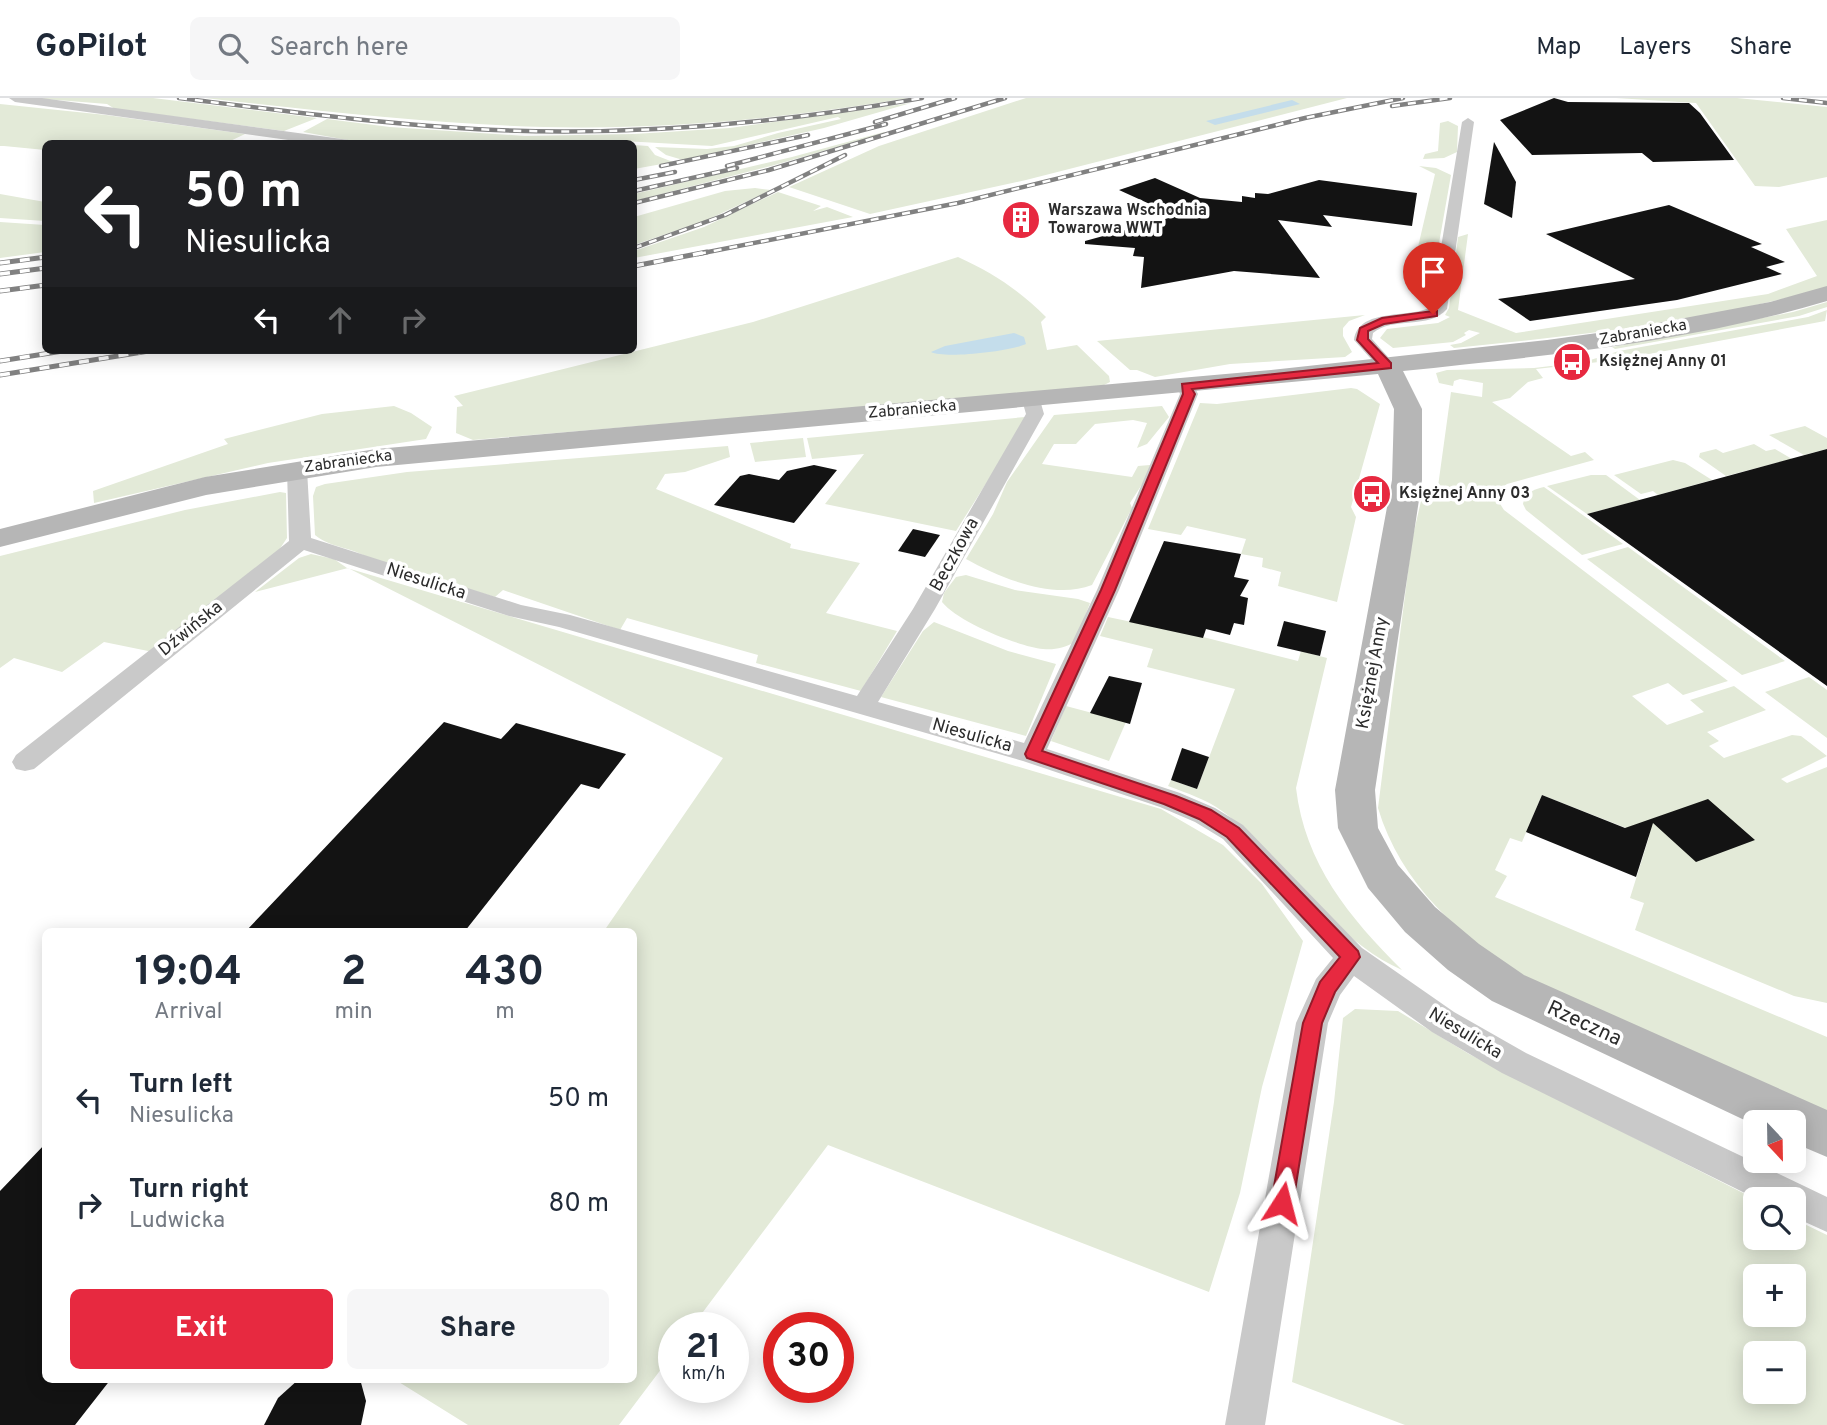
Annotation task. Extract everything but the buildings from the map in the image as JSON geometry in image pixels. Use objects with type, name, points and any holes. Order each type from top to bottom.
[{"type":"main road","name":"Zabraniecka","points":[[0,538],[205,486],[297,470],[456,449],[1031,400],[1387,366],[1626,337],[1774,309],[1827,293]]},
{"type":"main road","name":"Księżnej Anny","points":[[1377,864],[1357,827],[1355,790],[1407,480],[1408,409],[1387,366]]},
{"type":"main road","name":"Rzeczna","points":[[1377,864],[1406,906],[1469,962],[1508,988],[1827,1134]]},
{"type":"street","points":[[15,98],[320,140]]},
{"type":"street","name":"Księżnej Anny","points":[[1387,366],[1363,340],[1363,330],[1374,323],[1423,317],[1439,309],[1468,122]]},
{"type":"street","points":[[1032,754],[1108,590],[1189,394],[1186,386]]},
{"type":"street","name":"Beczkowa","points":[[863,706],[924,609],[1035,414],[1031,400]]},
{"type":"street","points":[[297,470],[300,542]]},
{"type":"street","name":"Niesulicka","points":[[300,542],[517,611],[562,620],[1032,754],[1170,800],[1205,815],[1233,832],[1351,957],[1407,998],[1514,1063],[1827,1214]]},
{"type":"street","name":"Dźwińska","points":[[25,762],[284,558],[300,542]]},
{"type":"street","points":[[1245,1425],[1312,1023],[1327,988],[1351,957]]},
{"type":"green space","points":[[32,98],[153,98],[317,118],[284,131],[115,109],[107,104]]},
{"type":"green space","points":[[205,98],[909,98],[727,121],[636,127],[544,127],[417,120]]},
{"type":"green space","points":[[1026,98],[1347,98],[1026,180],[870,214],[789,187],[879,146]]},
{"type":"green space","points":[[1616,98],[1737,98],[1827,107],[1827,177],[1779,187],[1755,186],[1696,103]]},
{"type":"green space","points":[[911,103],[824,128],[683,160],[666,155],[655,147],[707,149],[734,146],[841,119],[838,117],[712,146],[637,140],[348,140],[303,132],[327,119],[390,127],[525,136],[634,134],[730,128]]},
{"type":"green space","points":[[0,104],[245,134],[232,140],[42,140],[42,150],[0,146]]},
{"type":"green space","points":[[1448,121],[1458,126],[1457,152],[1444,158],[1423,159],[1425,154],[1438,151],[1440,123]]},
{"type":"green space","points":[[886,133],[637,200],[637,193]]},
{"type":"green space","points":[[637,145],[648,146],[655,155],[673,162],[637,168]]},
{"type":"green space","points":[[1419,166],[1436,168],[1451,175],[1438,249],[1418,247],[1435,174]]},
{"type":"green space","points":[[755,188],[771,190],[707,220],[637,244],[637,216],[725,191]]},
{"type":"green space","points":[[778,192],[821,206],[813,211],[827,207],[853,217],[637,257],[637,250],[704,227]]},
{"type":"green space","points":[[0,194],[42,201],[42,221],[0,218]]},
{"type":"green space","points":[[1827,220],[1827,287],[1689,318],[1548,338],[1454,348],[1450,345],[1461,343],[1480,333],[1469,330],[1464,333],[1466,335],[1453,342],[1393,348],[1380,338],[1387,329],[1438,323],[1450,317],[1445,315],[1449,308],[1458,237],[1468,234],[1458,310],[1516,333],[1768,294],[1817,276],[1786,229]]},
{"type":"green space","points":[[0,222],[42,225],[42,252],[0,258]]},
{"type":"green space","points":[[1417,251],[1437,254],[1430,281],[1418,282],[1420,272],[1414,265]]},
{"type":"green space","points":[[958,257],[1005,283],[1046,317],[1041,322],[1047,350],[1077,345],[1109,376],[1110,382],[1100,387],[473,440],[456,433],[457,407],[463,406],[454,396],[624,354],[637,354],[637,351],[753,322]]},
{"type":"green space","points":[[1827,302],[1827,307],[1799,316],[1615,349],[1612,347],[1793,312]]},
{"type":"green space","points":[[1827,310],[1825,321],[1617,360],[1536,369],[1543,378],[1528,382],[1510,398],[1492,402],[1571,456],[1585,452],[1594,460],[1507,484],[1498,496],[1504,510],[1728,681],[1683,695],[1668,683],[1632,696],[1667,725],[1704,712],[1690,700],[1734,686],[1766,710],[1707,732],[1719,741],[1709,746],[1724,758],[1792,735],[1801,736],[1827,756],[1781,779],[1787,783],[1827,767],[1827,1003],[1794,996],[1635,930],[1644,903],[1630,898],[1649,837],[1542,795],[1522,842],[1510,838],[1495,870],[1507,876],[1495,897],[1827,1037],[1827,1112],[1540,985],[1488,952],[1441,912],[1421,889],[1403,864],[1378,808],[1412,540],[1421,501],[1436,501],[1451,392],[1482,397],[1483,383],[1460,379],[1454,381],[1453,386],[1439,383],[1436,373],[1447,370],[1534,368],[1584,362],[1619,351],[1808,317]]},
{"type":"green space","points":[[1365,315],[1349,321],[1343,328],[1343,336],[1352,352],[1345,357],[1230,364],[1155,377],[1130,370],[1097,341]]},
{"type":"green space","points":[[1351,388],[1380,404],[1351,507],[1356,517],[1337,602],[1278,586],[1281,572],[1262,567],[1263,558],[1241,554],[1246,539],[1187,526],[1181,535],[1148,529],[1200,403],[1217,404]]},
{"type":"green space","points":[[394,406],[432,427],[426,439],[268,463],[94,503],[93,491],[228,444],[224,439],[322,414]]},
{"type":"green space","points":[[1162,406],[1169,417],[1147,444],[1137,448],[1147,423],[1133,420],[1095,424],[1076,444],[1054,444],[1042,464],[1132,477],[1138,466],[1150,465],[1148,475],[1130,503],[1132,508],[1092,585],[1061,590],[1027,585],[966,559],[993,514],[1007,482],[1054,415]]},
{"type":"green space","points":[[1025,417],[1025,422],[956,531],[825,504],[864,454],[812,459],[807,438]]},
{"type":"green space","points":[[1805,426],[1827,438],[1827,449],[1804,455],[1769,435]]},
{"type":"green space","points":[[803,438],[806,457],[755,462],[750,443]]},
{"type":"green space","points":[[1754,444],[1766,451],[1775,449],[1792,459],[1726,476],[1699,457],[1700,453],[1716,449],[1723,453]]},
{"type":"green space","points":[[728,446],[730,457],[685,472],[665,474],[656,489],[791,544],[790,548],[860,563],[826,613],[897,631],[861,691],[756,663],[758,655],[627,618],[620,630],[503,590],[495,597],[370,559],[328,543],[315,535],[313,496],[316,487],[325,484],[407,472]]},
{"type":"green space","points":[[1673,460],[1685,463],[1712,480],[1658,495],[1653,491],[1641,494],[1614,475]]},
{"type":"green space","points":[[1591,475],[1606,475],[1640,500],[1587,514],[1547,486]]},
{"type":"green space","points":[[1544,487],[1623,544],[1582,555],[1526,510],[1523,504],[1528,494]]},
{"type":"green space","points":[[286,493],[287,538],[271,562],[153,652],[104,642],[62,672],[14,658],[0,668],[0,556],[185,510]]},
{"type":"green space","points":[[1628,547],[1785,661],[1742,675],[1587,559]]},
{"type":"green space","points":[[311,554],[334,559],[347,568],[255,592],[299,558]]},
{"type":"green space","points":[[349,569],[1161,809],[1223,845],[1262,884],[1303,941],[1262,1087],[1240,1193],[1209,1292],[828,1145],[703,1312],[658,1312],[658,1373],[619,1425],[468,1425],[400,1383],[637,1383],[637,928],[606,928],[723,758]]},
{"type":"green space","points":[[966,575],[1015,590],[1090,603],[1075,642],[1055,649],[1043,649],[1004,638],[974,625],[942,602],[944,593],[956,577]]},
{"type":"green space","points":[[1108,617],[1298,661],[1301,651],[1327,658],[1296,788],[1301,815],[1309,841],[1332,888],[1364,930],[1402,970],[1351,937],[1267,850],[1222,811],[1168,786],[1171,780],[1197,789],[1235,689],[1147,667],[1153,649],[1100,636]]},
{"type":"green space","points":[[934,622],[1008,651],[1056,664],[1026,736],[881,697],[923,631]]},
{"type":"green space","points":[[1809,677],[1827,690],[1827,738],[1765,692]]},
{"type":"green space","points":[[1066,706],[1126,722],[1109,761],[1051,741]]},
{"type":"green space","points":[[1355,1009],[1398,1011],[1469,1054],[1743,1193],[1743,1250],[1806,1250],[1806,1225],[1827,1235],[1827,1425],[1405,1425],[1292,1382],[1334,1102],[1343,1018]]},
{"type":"water","points":[[1292,100],[1300,104],[1215,125],[1206,121]]},
{"type":"water","points":[[1014,333],[1024,337],[1026,344],[978,353],[950,355],[931,352],[945,346]]},
{"type":"railway","points":[[179,98],[416,125],[549,131],[709,126],[922,98]]},
{"type":"railway","points":[[875,122],[955,98]]},
{"type":"railway","points":[[637,202],[769,170],[1005,98]]},
{"type":"railway","points":[[698,254],[958,203],[1305,118],[1403,98]]},
{"type":"railway","points":[[1392,106],[1450,98]]},
{"type":"railway","points":[[1783,98],[1827,103]]},
{"type":"railway","points":[[727,166],[886,124]]},
{"type":"railway","points":[[661,166],[808,135]]},
{"type":"railway","points":[[637,247],[725,215],[845,155]]},
{"type":"railway","points":[[637,190],[737,168]]},
{"type":"railway","points":[[637,179],[675,172]]},
{"type":"railway","points":[[637,265],[707,252]]},
{"type":"railway","points":[[0,263],[42,258]]},
{"type":"railway","points":[[0,274],[42,269]]},
{"type":"railway","points":[[0,291],[42,286]]},
{"type":"railway","points":[[0,361],[44,354]]},
{"type":"railway","points":[[0,375],[130,354]]},
{"type":"place","name":"Warszawa Wschodnia Towarowa WWT","points":[[1021,220]]},
{"type":"place","name":"Księżnej Anny 01","points":[[1572,362]]},
{"type":"place","name":"Księżnej Anny 03","points":[[1372,494]]},
{"type":"route","points":[[1282,1203],[1312,1023],[1327,988],[1351,957],[1233,832],[1205,815],[1170,800],[1032,754],[1108,590],[1189,394],[1186,386],[1387,366],[1363,340],[1363,330],[1382,321],[1433,314]]}]
